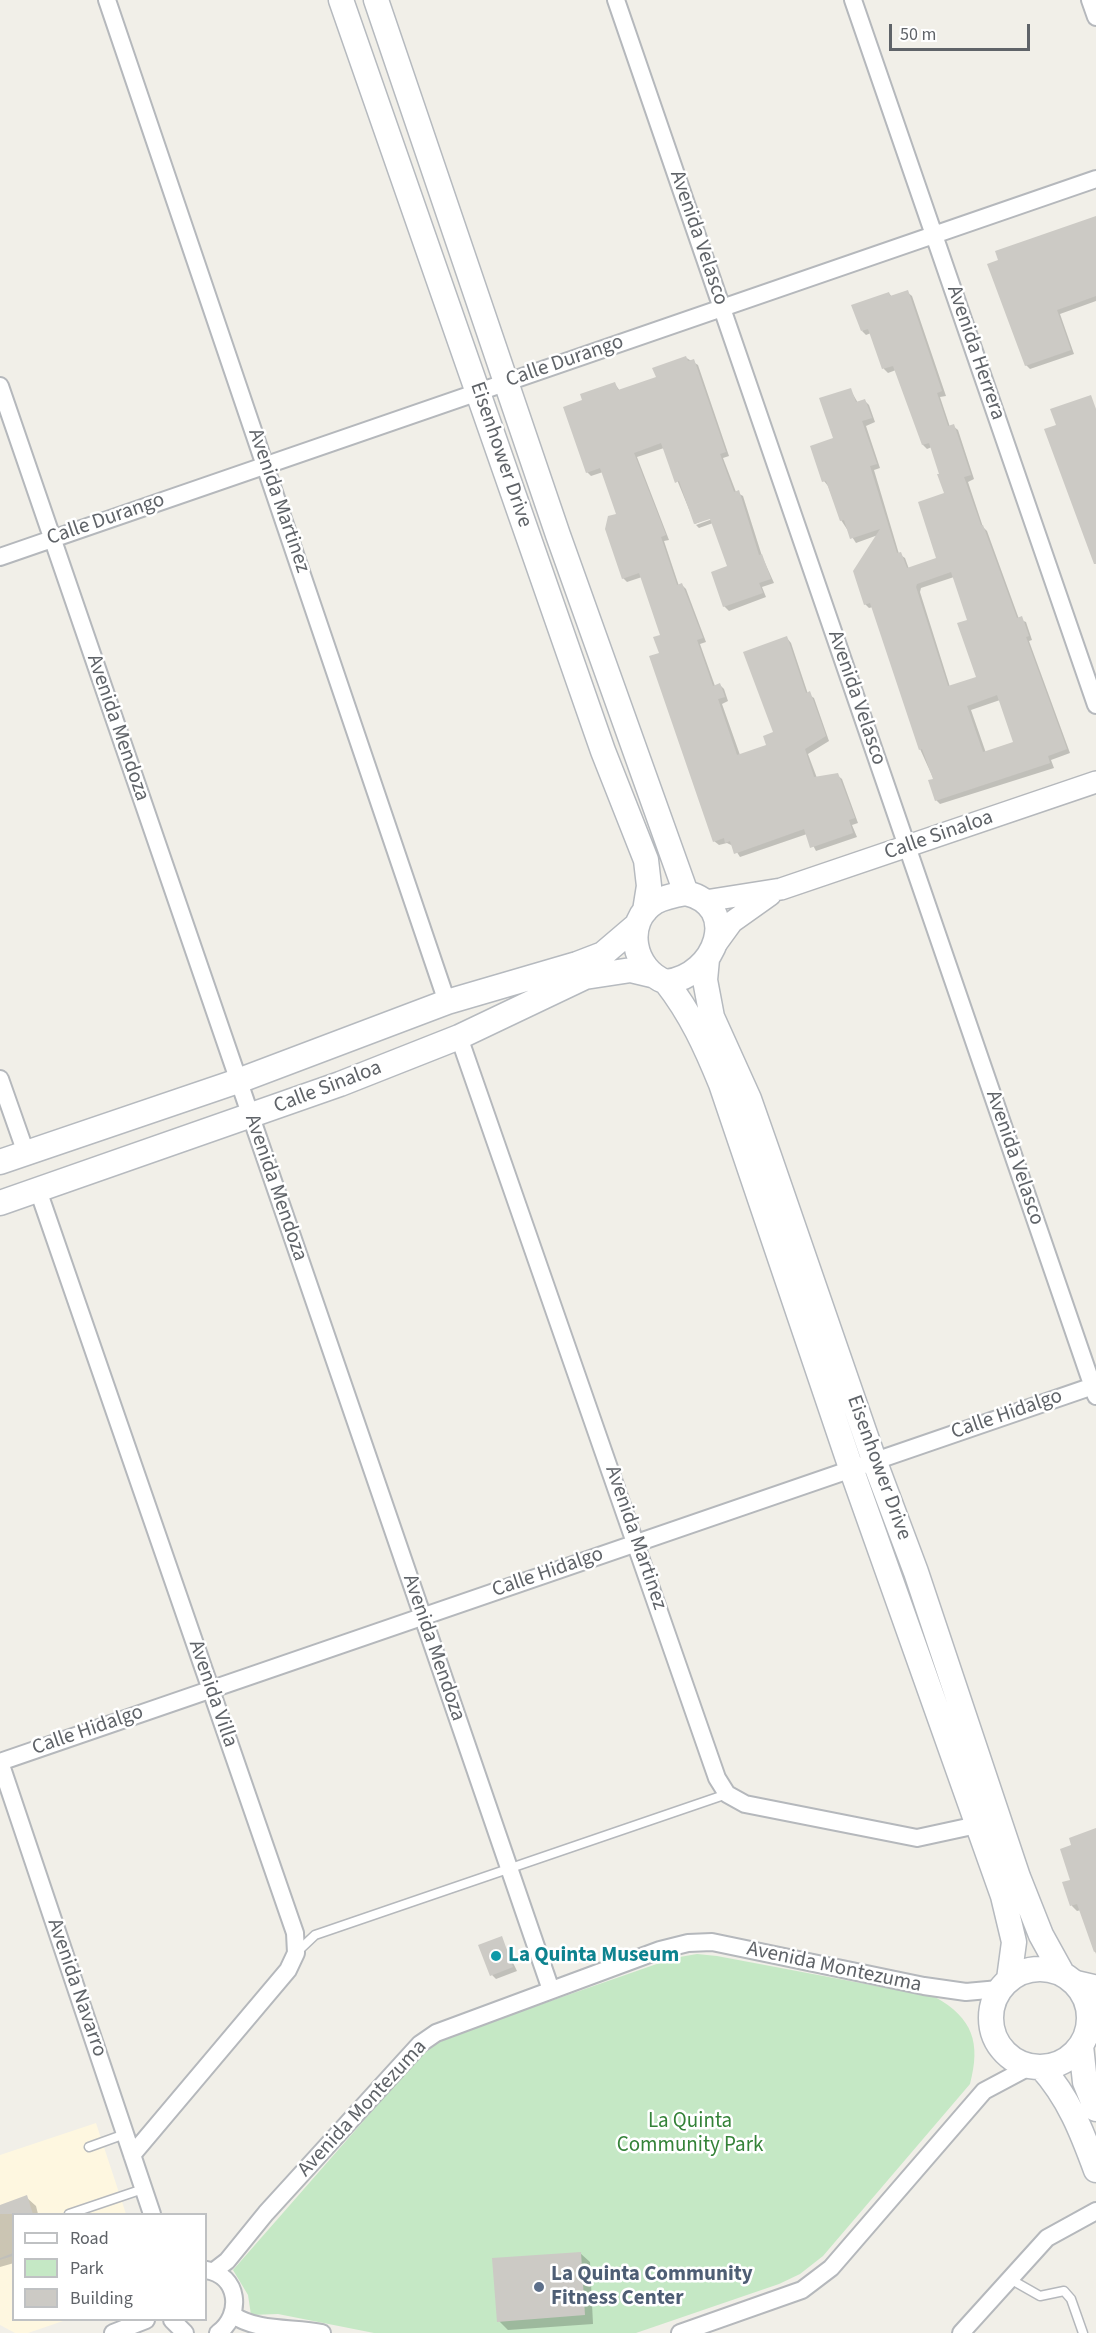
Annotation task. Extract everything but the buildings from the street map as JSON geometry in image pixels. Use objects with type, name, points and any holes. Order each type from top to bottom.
[{"type":"main road","name":"Eisenhower Drive","points":[[342,0],[603,751],[646,860],[649,886],[641,918]]},
{"type":"main road","name":"Eisenhower Drive","points":[[375,0],[675,867],[696,897]]},
{"type":"main road","points":[[696,897],[716,921],[712,952],[693,974],[659,979],[640,963],[637,950],[641,918],[663,898],[696,897]]},
{"type":"main road","name":"Calle Sinaloa","points":[[0,1162],[238,1082],[447,1002],[603,954],[641,918]]},
{"type":"main road","name":"Eisenhower Drive","points":[[712,952],[705,980],[712,1017],[749,1099],[874,1460],[916,1572],[1018,1877],[1041,1935],[1078,1980],[1093,2017],[1081,2046],[1085,2082],[1096,2109]]},
{"type":"main road","name":"Calle Sinaloa","points":[[0,1203],[250,1116],[459,1037],[585,977],[631,970],[659,979]]},
{"type":"main road","name":"Eisenhower Drive","points":[[659,979],[685,1006],[721,1084],[851,1468],[1012,1925],[1014,1956],[990,2016],[997,2043],[1018,2062],[1036,2067],[1064,2094],[1096,2170]]},
{"type":"main road","points":[[1004,1984],[1021,1972],[1035,1968],[1049,1969],[1078,1980]]},
{"type":"main road","points":[[1036,2067],[1059,2063],[1081,2046]]},
{"type":"street","name":"Avenida Martinez","points":[[107,0],[267,465],[447,1002]]},
{"type":"street","name":"Avenida Velasco","points":[[616,0],[1095,1389]]},
{"type":"street","name":"Avenida Herrera","points":[[853,0],[1096,705]]},
{"type":"street","points":[[1090,0],[1096,17]]},
{"type":"street","name":"Calle Durango","points":[[0,557],[1096,179]]},
{"type":"street","name":"Avenida Mendoza","points":[[0,386],[550,1990]]},
{"type":"street","name":"Calle Sinaloa","points":[[696,897],[781,889],[1096,782]]},
{"type":"street","name":"Calle Sinaloa","points":[[712,952],[732,922],[781,889]]},
{"type":"street","name":"Avenida Martinez","points":[[459,1037],[717,1778],[727,1794]]},
{"type":"street","points":[[0,1078],[26,1153]]},
{"type":"street","name":"Avenida Villa","points":[[38,1190],[295,1934],[296,1953]]},
{"type":"street","name":"Calle Hidalgo","points":[[0,1762],[874,1460],[1095,1389]]},
{"type":"street","name":"Avenida Navarro","points":[[0,1762],[152,2213]]},
{"type":"street","points":[[727,1794],[745,1804],[917,1838],[976,1825]]},
{"type":"street","name":"Avenida Montezuma","points":[[209,2271],[227,2261],[266,2213],[420,2044],[436,2033],[660,1950],[712,1942],[924,1986],[966,1992],[1004,1984]]},
{"type":"street","points":[[132,2155],[288,1970],[296,1953]]},
{"type":"street","points":[[680,2333],[802,2290],[824,2273],[984,2091],[1036,2067]]},
{"type":"street","points":[[961,2333],[1047,2238],[1096,2211]]},
{"type":"street","points":[[209,2271],[225,2278],[233,2289],[236,2302],[233,2315],[226,2327],[218,2333]]},
{"type":"street","points":[[233,2315],[242,2321],[269,2327],[322,2333]]},
{"type":"street","points":[[113,2333],[142,2321]]},
{"type":"street","points":[[173,2321],[185,2333]]},
{"type":"lane","points":[[296,1953],[315,1935],[727,1794]]},
{"type":"lane","points":[[89,2146],[125,2134]]},
{"type":"lane","points":[[72,2213],[144,2189]]},
{"type":"lane","points":[[1010,2279],[1040,2296],[1065,2291],[1071,2299],[1083,2333]]},
{"type":"shaded area","points":[[96,2123],[126,2213],[12,2213],[12,2253],[0,2258],[0,2155]]},
{"type":"shaded area","points":[[12,2256],[12,2321],[63,2321],[28,2333],[15,2333],[0,2325],[0,2260]]},
{"type":"green space","name":"La Quinta Community Park","points":[[697,1954],[935,1997],[958,2014],[971,2033],[975,2056],[970,2084],[823,2256],[800,2274],[779,2284],[636,2333],[374,2333],[278,2314],[251,2315],[248,2295],[233,2270],[409,2069],[433,2045],[467,2030],[674,1958]]},
{"type":"place","name":"La Quinta Museum","points":[[496,1956]]},
{"type":"place","name":"La Quinta Community Fitness Center","points":[[539,2287]]}]
